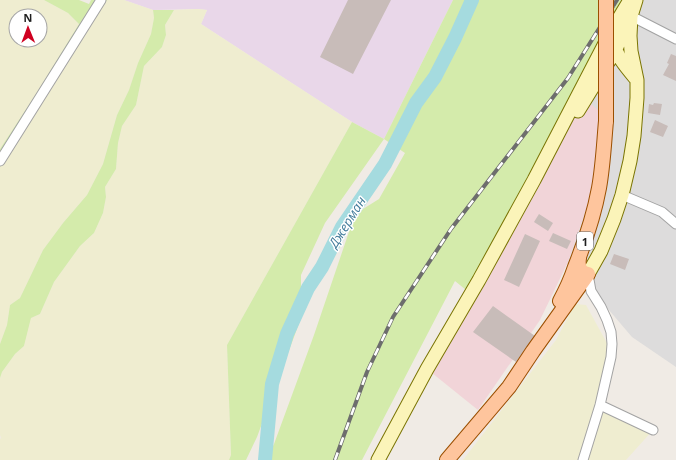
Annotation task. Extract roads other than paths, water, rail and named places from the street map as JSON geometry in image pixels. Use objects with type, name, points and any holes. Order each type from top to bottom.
[{"type":"main road","name":"1","points":[[447,460],[509,387],[533,351],[566,292],[586,238],[599,188],[606,121],[606,0]]},
{"type":"main road","points":[[533,351],[588,274],[584,274],[581,271],[579,267],[579,258]]},
{"type":"street","points":[[0,161],[100,0]]},
{"type":"street","points":[[378,460],[427,369],[479,280],[534,180],[613,28],[630,0]]},
{"type":"street","points":[[534,180],[615,51],[631,16],[636,0]]},
{"type":"street","points":[[631,16],[676,39]]},
{"type":"street","points":[[583,460],[600,405],[611,357],[611,332],[601,306],[591,291],[588,274],[601,251],[614,219],[622,195],[630,161],[634,136],[637,98],[637,80],[630,36],[631,16]]},
{"type":"street","points":[[613,28],[615,51],[637,80]]},
{"type":"street","points":[[622,195],[662,212],[676,224]]},
{"type":"street","points":[[600,405],[653,430]]},
{"type":"waterway","name":"Джерман","points":[[265,460],[272,384],[287,334],[308,288],[322,267],[342,227],[385,164],[416,103],[435,77],[472,0]]},
{"type":"railway","points":[[335,460],[367,372],[393,317],[451,229],[568,78],[617,0]]}]
